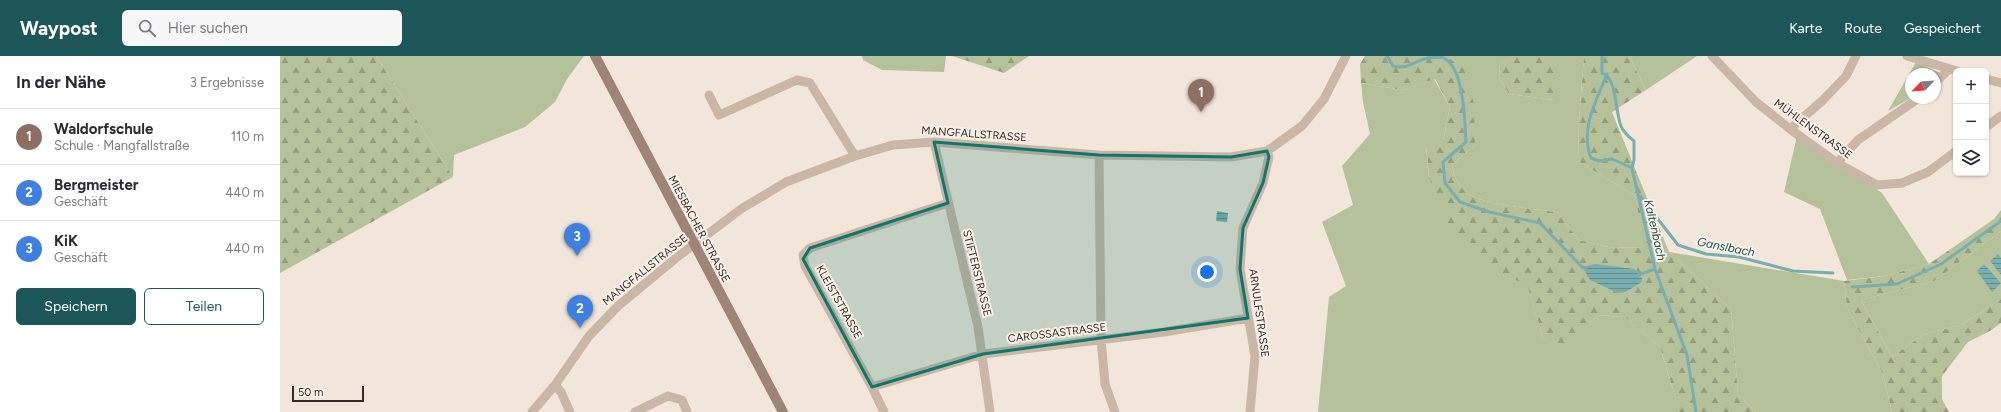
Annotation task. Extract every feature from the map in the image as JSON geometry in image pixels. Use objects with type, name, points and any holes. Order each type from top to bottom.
[{"type":"main road","name":"MIESBACHER STRASSE","points":[[595,56],[782,412]]},
{"type":"street","name":"MANGFALLSTRASSE","points":[[532,412],[555,385],[589,336],[618,306],[741,209],[786,182],[855,156],[892,145],[934,142],[1099,155],[1231,157],[1267,150],[1302,126],[1324,99],[1346,56]]},
{"type":"street","name":"MÜHLENSTRASSE","points":[[1712,56],[1756,102],[1790,129],[1837,163],[1877,186],[1902,183],[1928,172],[1953,153]]},
{"type":"street","points":[[1790,129],[1822,101],[1846,76],[1856,56]]},
{"type":"street","points":[[1907,56],[1953,70]]},
{"type":"street","points":[[1941,79],[1953,70]]},
{"type":"street","points":[[709,95],[718,115],[797,80],[810,84],[855,156]]},
{"type":"street","points":[[1989,80],[2001,83]]},
{"type":"street","points":[[1837,163],[1858,140],[1910,104]]},
{"type":"street","points":[[1989,126],[2001,116]]},
{"type":"street","name":"STIFTERSTRASSE","points":[[934,142],[978,327],[990,412]]},
{"type":"street","name":"ARNULFSTRASSE","points":[[1250,412],[1254,356],[1240,269],[1243,228],[1263,183],[1269,157],[1267,150]]},
{"type":"street","points":[[1099,155],[1101,339],[1105,384],[1115,412]]},
{"type":"street","name":"KLEISTSTRASSE","points":[[884,412],[872,387],[805,266],[803,255],[810,248],[948,203]]},
{"type":"street","name":"CAROSSASTRASSE","points":[[872,387],[983,354],[1248,318]]},
{"type":"street","points":[[555,385],[561,392],[570,412]]},
{"type":"street","points":[[635,412],[668,396],[682,400],[687,412]]},
{"type":"highlighted area","points":[[934,142],[1099,155],[1231,157],[1267,151],[1269,157],[1263,183],[1243,228],[1240,269],[1248,318],[983,354],[872,387],[803,259],[810,248],[948,203]]},
{"type":"green space","points":[[280,56],[376,56],[453,177],[280,273]]},
{"type":"green space","points":[[376,56],[584,56],[567,79],[555,102],[525,127],[454,155],[453,177]]},
{"type":"green space","points":[[862,56],[946,56],[944,72],[882,70],[863,60]]},
{"type":"green space","points":[[952,56],[1029,56],[1004,73]]},
{"type":"green space","points":[[1365,56],[1446,56],[1464,69],[1474,104],[1475,145],[1452,165],[1457,181],[1465,191],[1476,198],[1498,204],[1557,212],[1579,240],[1608,247],[1645,248],[1635,196],[1578,161],[1579,120],[1584,56],[1629,56],[1646,90],[1612,112],[1669,252],[1731,309],[1738,394],[1756,412],[1676,412],[1676,399],[1660,347],[1625,317],[1598,315],[1564,349],[1543,338],[1527,284],[1499,274],[1447,222],[1429,177],[1426,146],[1443,141],[1450,107],[1435,79],[1402,90],[1361,83],[1360,64]],"holes":[[[1615,267],[1635,269],[1642,278],[1642,282],[1626,292]]]},
{"type":"green space","points":[[1446,56],[1515,56],[1515,58],[1500,64],[1499,78],[1509,94],[1554,100],[1554,56],[1584,56],[1579,120],[1578,161],[1635,196],[1646,248],[1608,247],[1579,240],[1557,212],[1498,204],[1476,198],[1465,191],[1457,181],[1452,165],[1475,145]]},
{"type":"green space","points":[[1515,56],[1554,56],[1554,100],[1509,94],[1499,78],[1500,64],[1515,58]]},
{"type":"green space","points":[[1629,56],[1697,56],[1646,90]]},
{"type":"green space","points":[[1916,62],[1929,68],[1913,68]]},
{"type":"green space","points":[[1434,79],[1450,107],[1443,141],[1426,147],[1429,177],[1499,274],[1527,283],[1543,338],[1564,348],[1598,315],[1625,317],[1660,347],[1676,399],[1676,412],[1318,412],[1329,297],[1346,286],[1322,222],[1353,205],[1342,166],[1370,134],[1363,102],[1361,83],[1402,90]]},
{"type":"green space","points":[[1905,81],[1905,101],[1888,111]]},
{"type":"green space","points":[[1797,136],[1882,193],[1929,264],[1885,276],[1847,280],[1820,209],[1784,192]]},
{"type":"green space","points":[[2001,210],[2001,231],[1934,281],[1861,300],[1892,357],[1924,334],[1961,325],[2001,299],[2001,323],[1990,331],[1968,342],[1942,376],[1942,399],[1949,412],[1892,412],[1883,374],[1847,308],[1844,281],[1885,276],[1929,264],[1994,219]]},
{"type":"green space","points":[[2001,231],[2001,299],[1961,325],[1924,334],[1892,357],[1861,300],[1934,281]]},
{"type":"green space","points":[[1669,252],[1844,281],[1847,308],[1883,374],[1892,412],[1756,412],[1738,394],[1731,309]]},
{"type":"water","points":[[1217,211],[1228,213],[1227,222],[1216,221]]},
{"type":"water","points":[[1998,254],[2001,258],[2001,275],[1990,261]]},
{"type":"water","points":[[1595,264],[1635,269],[1642,278],[1642,282],[1626,292],[1618,293],[1590,280],[1582,267]]},
{"type":"water","points":[[1984,264],[2001,283],[1992,292],[1977,271]]},
{"type":"waterway","points":[[1387,56],[1393,66],[1398,67],[1407,66],[1423,59],[1441,57],[1449,61],[1454,70],[1459,81],[1462,94],[1466,142],[1443,162],[1445,183],[1460,202],[1489,212],[1540,223],[1582,267],[1586,268]]},
{"type":"waterway","name":"Kaltenbach","points":[[1602,56],[1602,73],[1607,77],[1614,90],[1620,124],[1623,130],[1634,141],[1634,160],[1632,168],[1655,269],[1687,355],[1696,412]]},
{"type":"waterway","points":[[1607,74],[1594,105],[1588,126],[1588,147],[1591,158],[1599,161],[1612,159],[1632,168]]},
{"type":"waterway","name":"Ganslbach","points":[[1640,196],[1678,245],[1706,254],[1739,257],[1793,271],[1833,273]]},
{"type":"waterway","name":"Ganslbach","points":[[1852,287],[1897,284],[1941,264],[2001,221]]},
{"type":"waterway","points":[[1638,275],[1655,269]]},
{"type":"place","name":"Waldorfschule","points":[[1201,112]]},
{"type":"place","name":"KiK","points":[[577,256]]},
{"type":"place","name":"Bergmeister","points":[[580,328]]}]
